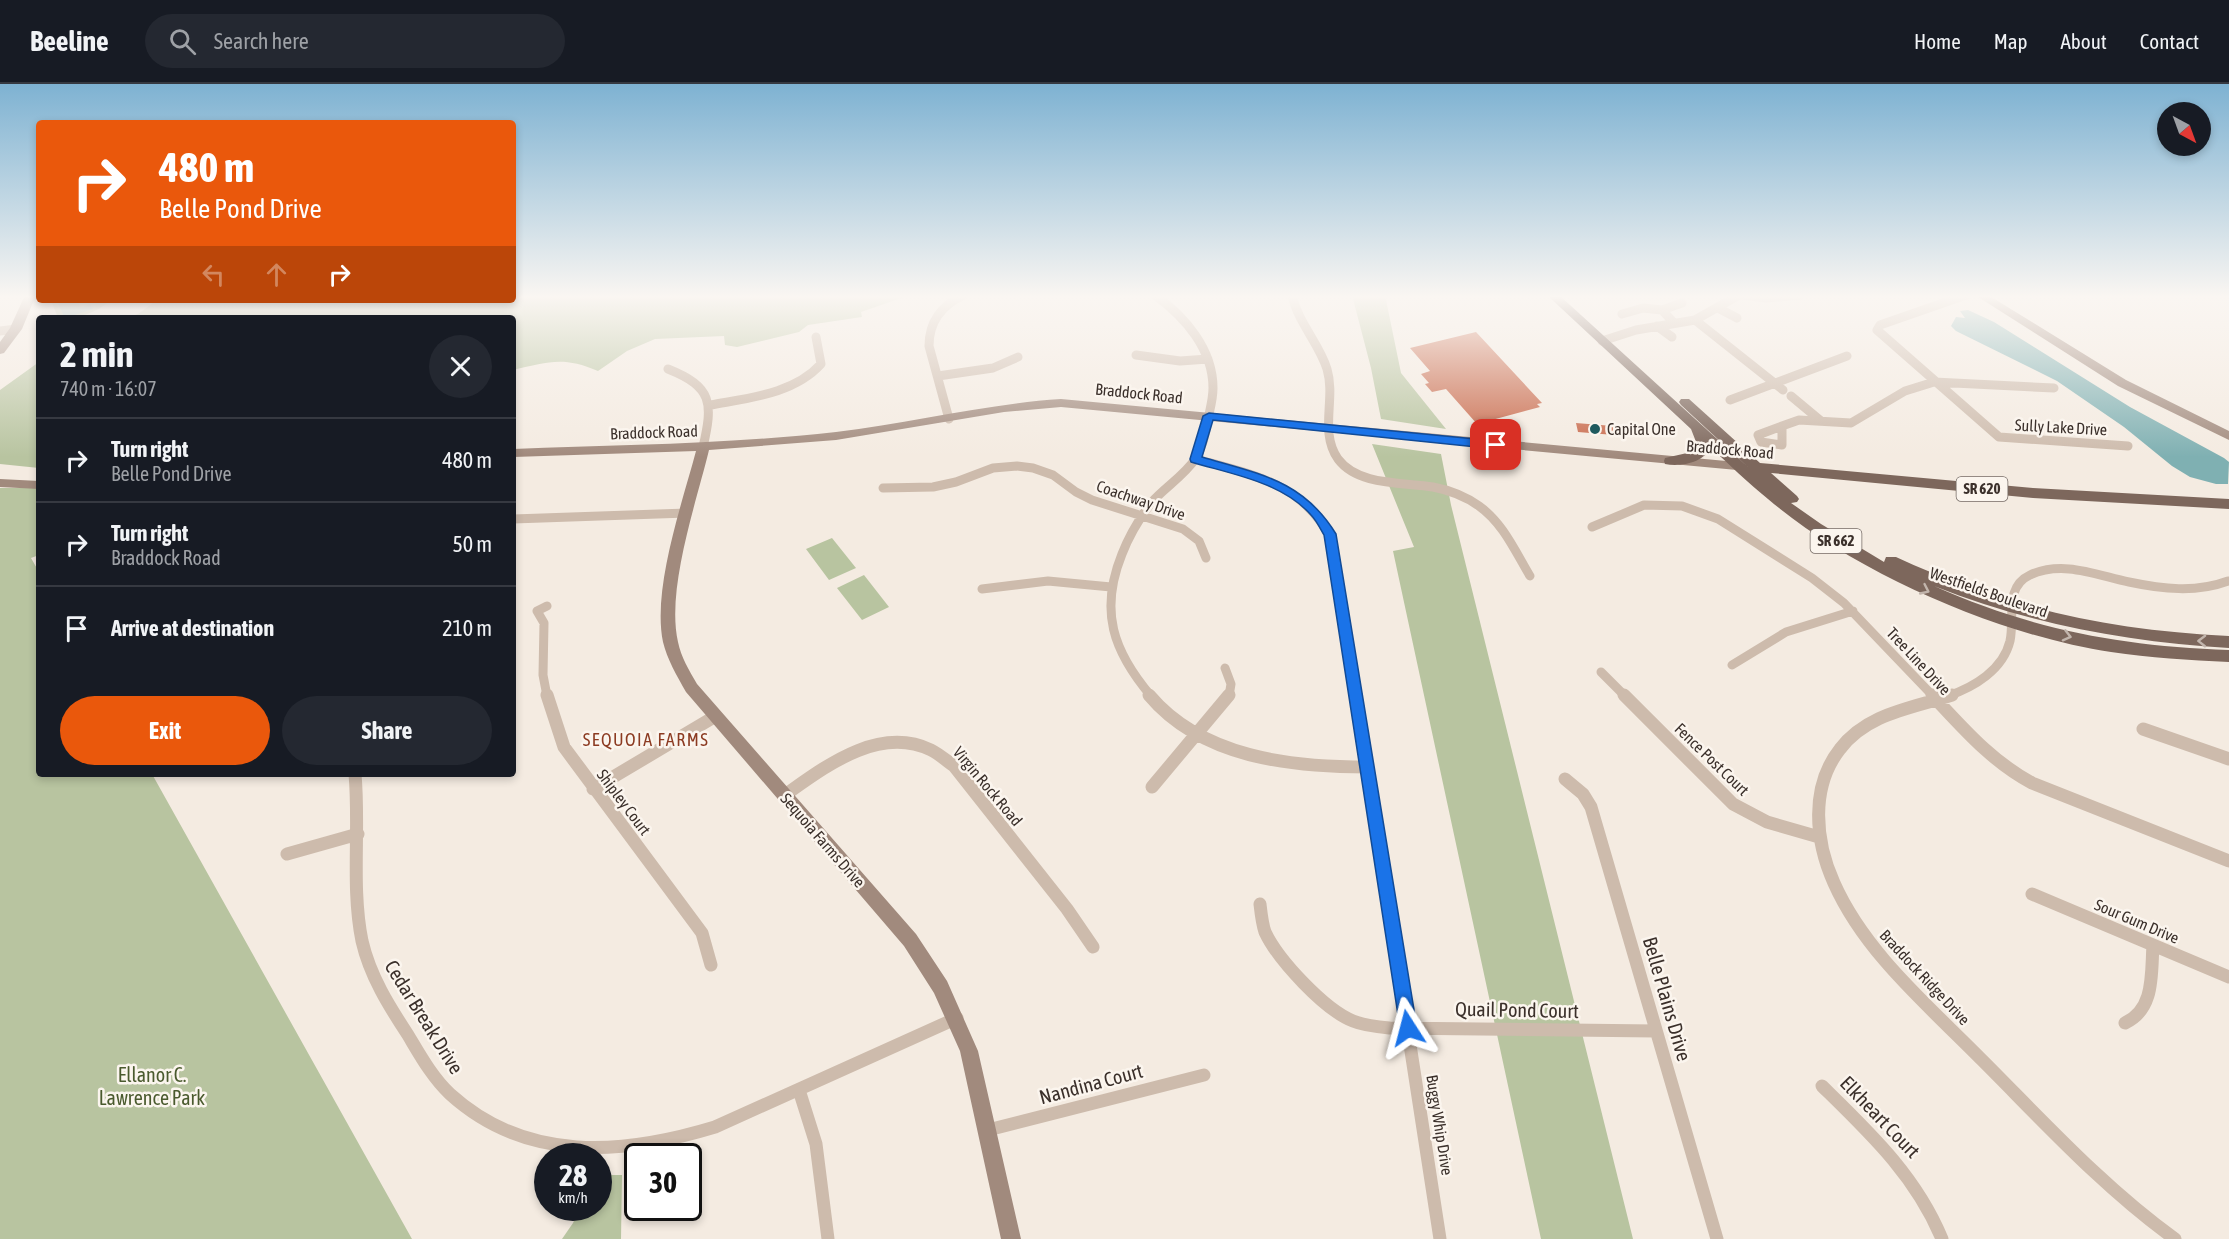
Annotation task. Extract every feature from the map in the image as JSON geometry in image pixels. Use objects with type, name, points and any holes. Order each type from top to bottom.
[{"type":"main road","name":"SR 662","points":[[1618,349],[1737,466]]},
{"type":"main road","name":"SR 662","points":[[1619,349],[1757,468]]},
{"type":"main road","points":[[2067,349],[2122,383],[2229,436]]},
{"type":"main road","name":"Braddock Road","points":[[516,453],[704,447],[834,437],[1019,407],[1061,403],[2033,493],[2229,504]]},
{"type":"main road","points":[[1670,461],[1695,457],[1702,453],[1704,447],[1696,427]]},
{"type":"main road","name":"Sequoia Farms Drive","points":[[704,447],[668,590],[667,626],[675,657],[681,672],[714,717],[785,795],[910,940],[941,987],[957,1018],[969,1051],[1011,1239]]},
{"type":"main road","name":"Westfields Boulevard","points":[[1737,466],[1790,510],[1849,549],[1927,591],[2011,615],[2098,644],[2162,653],[2229,656]]},
{"type":"main road","name":"Westfields Boulevard","points":[[1757,468],[1799,504],[1867,549],[2011,615],[2151,638],[2229,642]]},
{"type":"main road","points":[[7,483],[36,484]]},
{"type":"street","points":[[711,405],[767,394],[812,374],[821,364],[818,349]]},
{"type":"street","points":[[930,349],[949,418]]},
{"type":"street","points":[[1203,349],[1208,359],[1213,385],[1209,416],[1196,459],[1156,498],[1143,516],[1119,565],[1111,587],[1112,625],[1118,647],[1142,688],[1160,706],[1198,733],[1227,747],[1272,761],[1314,767],[1367,767]]},
{"type":"street","points":[[1319,349],[1329,374],[1332,448],[1339,458],[1354,470],[1385,482],[1443,489],[1480,506],[1501,526],[1530,576]]},
{"type":"street","points":[[1731,349],[1783,390]]},
{"type":"street","name":"Sully Lake Drive","points":[[1898,349],[1999,437],[2128,446]]},
{"type":"street","points":[[1136,355],[1180,361],[1208,359]]},
{"type":"street","points":[[1730,400],[1847,356]]},
{"type":"street","points":[[938,376],[993,368],[1018,357]]},
{"type":"street","points":[[668,369],[696,382],[711,405],[704,447]]},
{"type":"street","points":[[1782,426],[1799,420],[1837,424],[1851,423],[1905,391],[1934,382],[2054,388]]},
{"type":"street","points":[[1791,396],[1821,421]]},
{"type":"street","name":"Buggy Whip Drive","points":[[1196,459],[1281,487],[1305,502],[1324,523],[1334,547],[1440,1239]]},
{"type":"street","name":"Coachway Drive","points":[[883,488],[933,487],[956,482],[993,468],[1026,466],[1053,475],[1076,492],[1092,500],[1190,533],[1199,541],[1206,558]]},
{"type":"street","name":"Tree Line Drive","points":[[1592,527],[1644,505],[1664,504],[1700,511],[1726,524],[1812,578],[1852,611],[1988,754],[2021,777],[2229,861]]},
{"type":"street","points":[[516,519],[687,513]]},
{"type":"street","name":"Braddock Ridge Drive","points":[[2175,1239],[2143,1216],[2098,1177],[1890,967],[1871,945],[1850,914],[1826,865],[1819,837],[1817,813],[1820,789],[1828,767],[1841,746],[1856,732],[1877,719],[1967,689],[1995,668],[2010,642],[2011,597],[2023,579],[2052,569],[2074,569],[2134,584],[2200,588],[2216,586],[2228,581]]},
{"type":"street","points":[[982,589],[1048,581],[1111,587]]},
{"type":"street","name":"Shipley Court","points":[[542,609],[543,675],[554,725],[571,759],[702,933],[711,965]]},
{"type":"street","points":[[1732,665],[1786,632],[1852,611]]},
{"type":"street","points":[[1152,787],[1229,696],[1231,684],[1225,668]]},
{"type":"street","name":"Fence Post Court","points":[[1601,672],[1733,804],[1767,822],[1819,837]]},
{"type":"street","points":[[593,789],[714,717]]},
{"type":"street","points":[[2143,729],[2229,759]]},
{"type":"street","name":"Virgin Rock Road","points":[[785,795],[847,754],[868,746],[894,742],[910,743],[932,750],[954,766],[1067,909],[1093,947]]},
{"type":"street","name":"Cedar Break Drive","points":[[355,777],[360,929],[368,962],[382,994],[439,1082],[471,1112],[493,1125],[544,1143],[572,1148],[606,1149],[678,1140],[715,1127],[957,1018]]},
{"type":"street","name":"Belle Plains Drive","points":[[1565,779],[1583,794],[1591,807],[1717,1239]]},
{"type":"street","points":[[287,854],[358,834]]},
{"type":"street","name":"Sour Gum Drive","points":[[2032,894],[2229,977]]},
{"type":"street","name":"Quail Pond Court","points":[[1260,904],[1269,939],[1324,1003],[1352,1021],[1372,1027],[1656,1031]]},
{"type":"street","points":[[2125,1023],[2138,1016],[2148,997],[2153,945]]},
{"type":"street","name":"Nandina Court","points":[[988,1130],[1204,1075]]},
{"type":"street","name":"Elkheart Court","points":[[1822,1086],[1901,1165],[1930,1210],[1942,1239]]},
{"type":"street","points":[[799,1090],[816,1144],[828,1239]]},
{"type":"green space","points":[[516,349],[632,349],[598,371],[575,363],[546,363],[516,369]]},
{"type":"green space","points":[[1366,349],[1396,349],[1401,373],[1446,429],[1381,419]]},
{"type":"green space","points":[[36,364],[36,468],[0,464],[0,390]]},
{"type":"green space","points":[[1372,444],[1441,454],[1451,505],[1633,1239],[1541,1239],[1393,551],[1414,547]]},
{"type":"green space","name":"Ellanor C. Lawrence Park","points":[[0,488],[36,488],[36,556],[31,558],[36,567],[36,777],[154,777],[412,1239],[0,1239]]},
{"type":"green space","points":[[832,538],[856,568],[829,580],[806,549]]},
{"type":"green space","points":[[864,575],[889,607],[862,620],[837,588]]},
{"type":"green space","points":[[612,1175],[622,1175],[621,1239],[562,1239],[574,1221],[612,1221]]},
{"type":"water","points":[[1992,349],[2037,349],[2130,407],[2224,458],[2229,462],[2228,484],[2216,484],[2190,477],[2172,466],[2124,427],[2057,381]]},
{"type":"building","points":[[1411,349],[1492,349],[1542,403],[1537,404],[1540,407],[1477,424],[1446,389],[1432,392],[1425,384],[1429,383],[1421,374],[1430,371]]},
{"type":"building","name":"Capital One","points":[[1576,423],[1613,426],[1614,435],[1578,432]]},
{"type":"place","name":"Capital One","points":[[1595,429]]},
{"type":"district","name":"SEQUOIA FARMS","points":[[646,740]]},
{"type":"route","points":[[1408,1028],[1334,547],[1330,534],[1316,512],[1281,487],[1196,459],[1209,416],[1496,445]]}]
